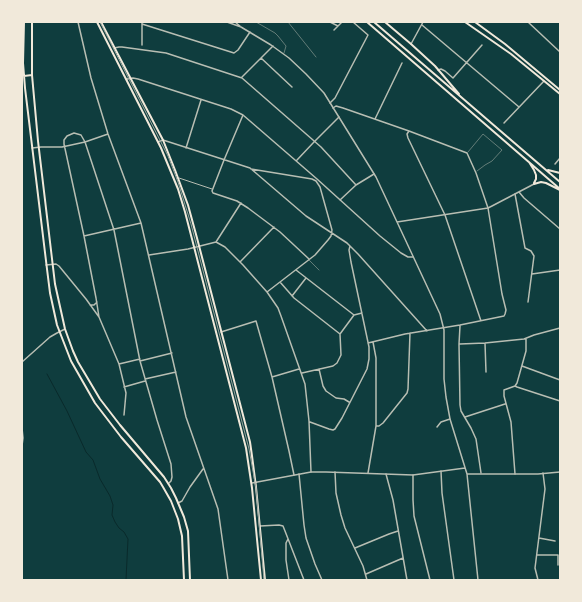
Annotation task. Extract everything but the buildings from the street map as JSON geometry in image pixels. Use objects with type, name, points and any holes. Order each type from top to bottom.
[{"type":"main road","points":[[24,22],[23,63],[32,148],[50,293],[60,332],[71,361],[95,403],[121,437],[160,482],[174,507],[182,532],[184,580]]},
{"type":"main road","points":[[32,22],[32,75],[39,147],[57,294],[65,329],[78,362],[100,399],[162,474],[174,493],[184,516],[188,531],[190,580]]},
{"type":"main road","points":[[97,22],[158,142],[178,189],[246,448],[252,483],[261,580]]},
{"type":"main road","points":[[101,22],[163,140],[179,178],[188,205],[250,442],[256,483],[265,580]]},
{"type":"main road","points":[[367,22],[560,189]]},
{"type":"main road","points":[[374,22],[560,182]]},
{"type":"main road","points":[[385,22],[438,70],[465,100]]},
{"type":"main road","points":[[465,22],[511,54],[544,81],[559,89]]},
{"type":"main road","points":[[475,22],[505,44],[559,89],[560,94]]},
{"type":"main road","points":[[24,76],[32,75]]},
{"type":"main road","points":[[528,161],[536,175],[534,184]]},
{"type":"main road","points":[[545,169],[560,173]]},
{"type":"main road","points":[[534,184],[541,182],[560,189]]},
{"type":"main road","points":[[41,218],[47,217]]},
{"type":"main road","points":[[168,496],[174,493]]},
{"type":"main road","points":[[184,570],[190,569]]},
{"type":"street","points":[[78,22],[91,78],[108,134],[141,223],[188,426],[218,510],[228,580]]},
{"type":"street","points":[[227,22],[241,27],[273,46],[311,78],[321,89],[374,174],[440,314],[444,328],[446,401],[467,474],[478,580]]},
{"type":"street","points":[[235,22],[241,27]]},
{"type":"street","points":[[330,22],[338,26]]},
{"type":"street","points":[[334,30],[342,22]]},
{"type":"street","points":[[330,102],[335,98],[368,34],[353,22]]},
{"type":"street","points":[[411,44],[423,22]]},
{"type":"street","points":[[528,22],[560,52]]},
{"type":"street","points":[[142,45],[142,23],[234,53],[238,50],[250,32]]},
{"type":"street","points":[[422,25],[519,107]]},
{"type":"street","points":[[438,70],[445,71],[453,78],[482,45]]},
{"type":"street","points":[[242,78],[273,46]]},
{"type":"street","points":[[114,48],[122,47],[166,53],[242,78],[326,152],[356,185]]},
{"type":"street","points":[[261,58],[292,87]]},
{"type":"street","points":[[375,119],[402,63]]},
{"type":"street","points":[[127,79],[138,79],[231,109],[243,115],[312,174],[389,244],[408,257],[413,257]]},
{"type":"street","points":[[504,123],[544,81]]},
{"type":"street","points":[[186,148],[201,100]]},
{"type":"street","points":[[333,108],[338,107],[375,119],[467,153],[476,173],[488,208],[506,310],[506,314],[504,316],[481,322],[410,334],[368,344]]},
{"type":"street","points":[[243,115],[212,189],[212,193],[241,203],[274,227],[309,260]]},
{"type":"street","points":[[297,161],[339,117]]},
{"type":"street","points":[[409,131],[408,138],[445,215],[481,322]]},
{"type":"street","points":[[99,317],[84,236],[64,147],[65,139],[72,133],[81,135],[85,142],[114,230],[140,360],[171,464],[172,477],[171,482],[169,483]]},
{"type":"street","points":[[32,148],[64,147],[108,134]]},
{"type":"street","points":[[158,142],[163,140],[250,168],[310,179],[318,183],[332,226],[332,233],[324,245],[309,260],[267,292]]},
{"type":"street","points":[[556,164],[560,158]]},
{"type":"street","points":[[250,168],[306,216],[350,246],[427,331]]},
{"type":"street","points":[[310,179],[312,174]]},
{"type":"street","points":[[340,200],[356,185],[374,174]]},
{"type":"street","points":[[179,178],[212,189]]},
{"type":"street","points":[[397,222],[488,208],[534,184]]},
{"type":"street","points":[[320,187],[321,185],[324,185]]},
{"type":"street","points":[[519,192],[560,230]]},
{"type":"street","points":[[515,194],[525,248],[534,256],[528,302]]},
{"type":"street","points":[[149,255],[215,242],[241,203]]},
{"type":"street","points":[[84,236],[141,223]]},
{"type":"street","points":[[240,262],[274,227]]},
{"type":"street","points":[[215,242],[224,247],[252,274],[267,292],[282,316],[306,389],[309,421],[310,472]]},
{"type":"street","points":[[309,421],[334,430],[367,368],[369,359],[368,344],[349,250],[350,246]]},
{"type":"street","points":[[46,265],[57,264],[99,317],[119,364],[126,396],[124,415]]},
{"type":"street","points":[[296,270],[354,315]]},
{"type":"street","points":[[532,274],[560,270]]},
{"type":"street","points":[[292,296],[306,278]]},
{"type":"street","points":[[280,282],[292,296],[340,334]]},
{"type":"street","points":[[90,305],[94,305],[97,302]]},
{"type":"street","points":[[301,373],[333,366],[338,362],[342,352],[340,334],[354,315],[362,313]]},
{"type":"street","points":[[221,332],[256,321],[272,377],[294,475]]},
{"type":"street","points":[[460,325],[459,403],[460,408],[476,439],[482,473]]},
{"type":"street","points":[[459,344],[485,343],[526,338],[560,328]]},
{"type":"street","points":[[22,362],[50,338],[65,329]]},
{"type":"street","points":[[376,426],[383,423],[407,393],[410,334]]},
{"type":"street","points":[[515,386],[526,351],[526,338]]},
{"type":"street","points":[[368,473],[376,426],[376,358],[373,342]]},
{"type":"street","points":[[485,343],[486,372]]},
{"type":"street","points":[[119,364],[172,353]]},
{"type":"street","points":[[522,366],[560,380]]},
{"type":"street","points":[[272,377],[300,369]]},
{"type":"street","points":[[319,369],[323,386],[326,391],[336,398],[344,399],[350,402]]},
{"type":"street","points":[[124,387],[176,372]]},
{"type":"street","points":[[515,474],[511,422],[503,393],[504,390],[515,386],[560,401]]},
{"type":"street","points":[[465,417],[506,404]]},
{"type":"street","points":[[437,426],[441,422],[450,419]]},
{"type":"street","points":[[22,428],[22,446]]},
{"type":"street","points":[[178,503],[182,501],[203,468]]},
{"type":"street","points":[[252,483],[310,472],[414,475],[465,468]]},
{"type":"street","points":[[441,471],[443,500],[454,580]]},
{"type":"street","points":[[335,472],[336,493],[341,515],[345,528],[366,574],[367,580]]},
{"type":"street","points":[[467,474],[543,474],[560,472]]},
{"type":"street","points":[[299,474],[306,538],[322,580]]},
{"type":"street","points":[[386,474],[407,580]]},
{"type":"street","points":[[538,580],[535,568],[545,489],[543,474]]},
{"type":"street","points":[[414,475],[414,516],[430,580]]},
{"type":"street","points":[[260,526],[281,525],[284,529],[304,580]]},
{"type":"street","points":[[354,548],[398,531]]},
{"type":"street","points":[[539,538],[555,541]]},
{"type":"street","points":[[288,539],[286,543],[288,580]]},
{"type":"street","points":[[537,555],[558,555],[558,565]]},
{"type":"street","points":[[366,574],[403,558]]},
{"type":"lane","points":[[256,22],[278,36],[286,46],[283,54]]},
{"type":"lane","points":[[288,22],[316,57]]},
{"type":"lane","points":[[467,153],[483,134],[502,150],[492,161],[476,173]]},
{"type":"lane","points":[[309,260],[319,270]]},
{"type":"waterway","points":[[47,374],[67,411],[86,452],[93,460],[100,479],[110,496],[113,505],[112,515],[115,522],[128,539],[126,580]]},
{"type":"tram line","points":[[100,22],[168,156],[191,224],[249,449],[256,488],[264,580]]}]
